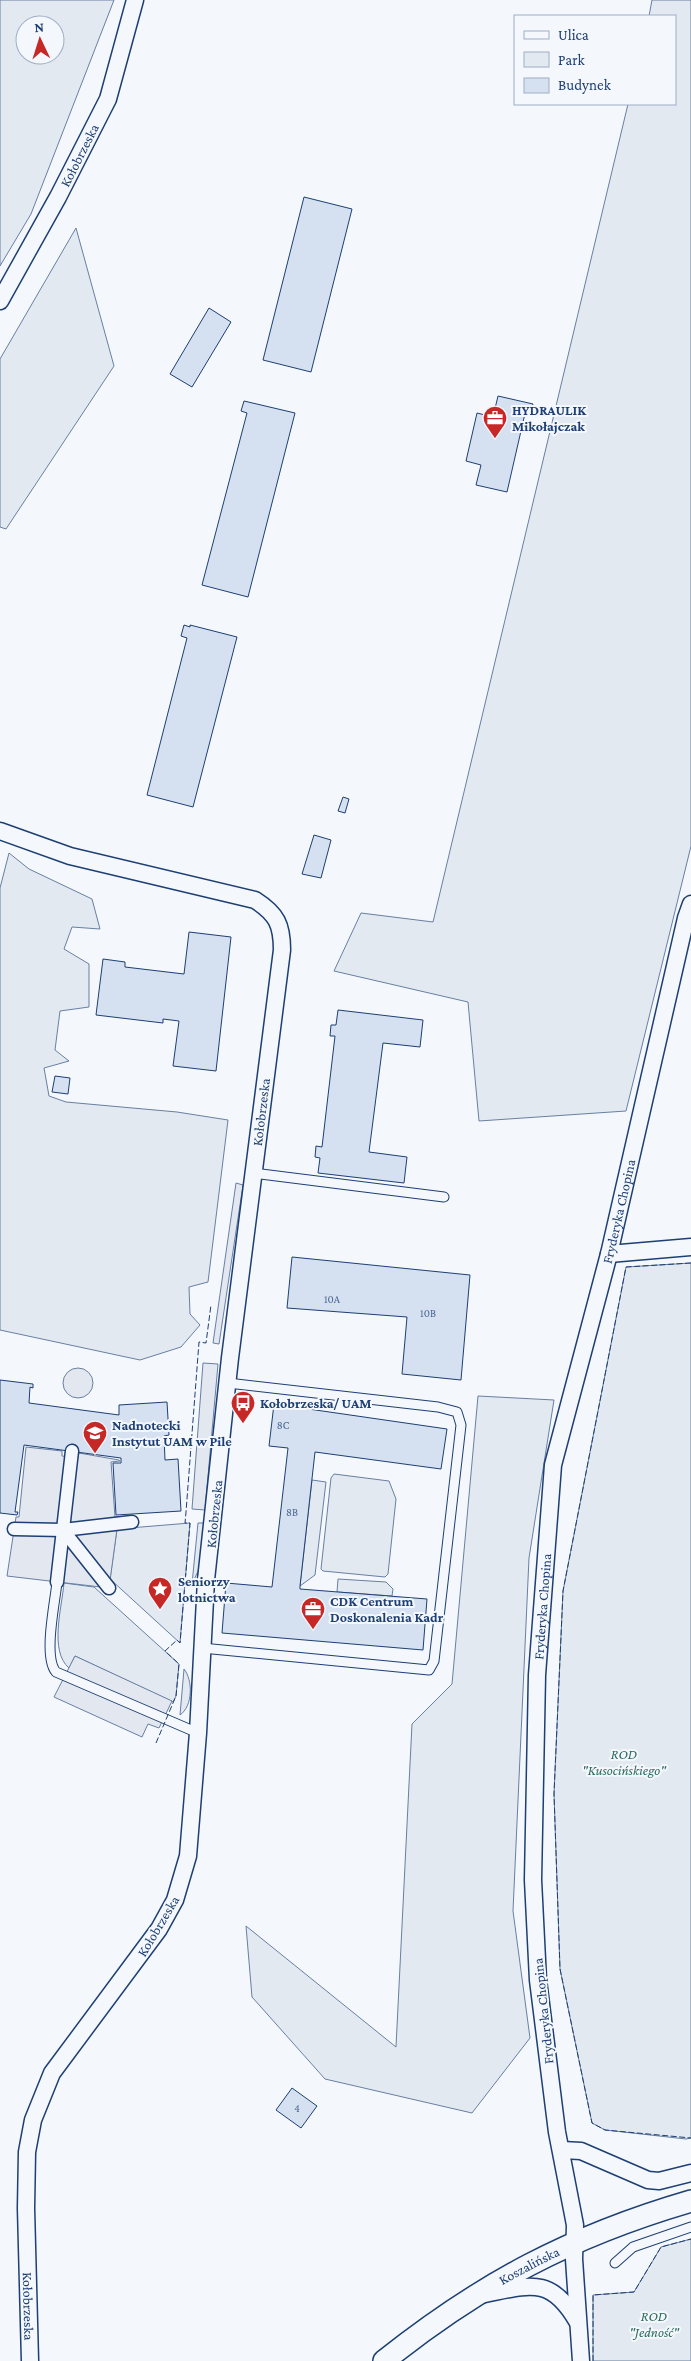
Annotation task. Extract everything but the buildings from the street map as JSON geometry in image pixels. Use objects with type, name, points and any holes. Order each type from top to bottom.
[{"type":"street","name":"Kołobrzeska","points":[[0,301],[58,197],[108,99],[135,0]]},
{"type":"street","name":"Kołobrzeska","points":[[0,831],[70,856],[255,900],[269,909],[278,921],[282,934],[282,950],[228,1383],[206,1580],[198,1734],[188,1856],[175,1900],[159,1929],[52,2073],[33,2120],[27,2152],[26,2208],[30,2361]]},
{"type":"street","name":"Fryderyka Chopina","points":[[581,2361],[575,2225],[557,2132],[538,1980],[533,1880],[536,1675],[553,1465],[608,1254],[686,918],[691,904]]},
{"type":"street","points":[[608,1254],[691,1247]]},
{"type":"street","points":[[57,1582],[72,1451]]},
{"type":"street","points":[[14,1528],[63,1530],[132,1522]]},
{"type":"street","points":[[63,1530],[109,1588]]},
{"type":"street","points":[[562,2150],[581,2151],[648,2180],[659,2181],[691,2173]]},
{"type":"street","name":"Koszalińska","points":[[384,2361],[414,2337],[473,2296],[527,2264],[575,2241],[624,2222],[691,2201]]},
{"type":"street","name":"Fryderyka Chopina","points":[[473,2296],[505,2290],[546,2288],[566,2302],[578,2323]]},
{"type":"lane","points":[[254,1173],[444,1197]]},
{"type":"lane","points":[[202,1648],[429,1670],[434,1661],[461,1425],[456,1412],[438,1407],[228,1383]]},
{"type":"lane","points":[[57,1582],[50,1647],[50,1662],[56,1672],[198,1734]]},
{"type":"lane","points":[[615,2263],[633,2247],[691,2227]]},
{"type":"green space","points":[[0,0],[114,0],[31,214],[0,266]]},
{"type":"green space","points":[[652,0],[691,0],[691,846],[626,1111],[479,1121],[468,1002],[334,971],[361,913],[433,922],[628,105],[676,105],[676,15],[649,15]]},
{"type":"green space","points":[[76,228],[114,366],[6,529],[0,527],[0,359]]},
{"type":"green space","points":[[9,853],[29,869],[92,899],[100,929],[72,927],[64,949],[89,964],[89,1007],[60,1011],[55,1050],[69,1061],[44,1068],[49,1096],[66,1102],[177,1112],[228,1120],[208,1282],[189,1287],[190,1314],[200,1325],[181,1347],[140,1360],[0,1330],[0,888]]},
{"type":"green space","name":"ROD \"Kusocińskiego\"","points":[[691,1263],[691,2138],[686,2139],[605,2130],[592,2123],[560,1969],[554,1794],[563,1591],[626,1267]]},
{"type":"green space","points":[[478,1396],[554,1400],[529,1558],[513,1911],[530,2038],[472,2113],[325,2079],[252,1997],[246,1926],[396,2047],[412,1724],[452,1684]]},
{"type":"green space","points":[[334,1474],[389,1481],[396,1499],[388,1574],[385,1577],[323,1571],[321,1569],[331,1478]]},
{"type":"green space","points":[[312,1480],[326,1482],[315,1575],[300,1586]]},
{"type":"green space","points":[[190,1523],[180,1643],[110,1579],[117,1529]]},
{"type":"green space","points":[[198,1523],[204,1523],[199,1569],[192,1584]]},
{"type":"green space","points":[[338,1579],[386,1582],[393,1589],[392,1596],[337,1592]]},
{"type":"green space","points":[[64,1583],[94,1587],[179,1664],[176,1696],[173,1702],[75,1656],[69,1668],[63,1660],[58,1640],[59,1616]]},
{"type":"green space","points":[[184,1669],[189,1680],[190,1693],[187,1706],[180,1715]]},
{"type":"green space","name":"ROD \"Jedność\"","points":[[691,2239],[691,2361],[593,2361],[593,2295],[634,2292],[661,2247]]},
{"type":"shaded area","points":[[236,1183],[243,1185],[219,1344],[213,1343]]},
{"type":"shaded area","points":[[203,1363],[218,1364],[205,1510],[192,1509]]},
{"type":"shaded area","points":[[78,1368],[88,1373],[93,1383],[88,1393],[78,1398],[68,1393],[63,1383],[68,1373]]},
{"type":"shaded area","points":[[26,1447],[62,1451],[62,1456],[78,1458],[79,1453],[120,1461],[111,1462],[115,1517],[132,1516],[132,1528],[117,1529],[109,1588],[7,1576],[16,1517],[19,1517]]},
{"type":"shaded area","points":[[75,1656],[172,1701],[159,1728],[148,1724],[142,1737],[54,1697]]},
{"type":"fence","points":[[691,1263],[626,1267],[563,1591],[554,1794],[560,1969],[592,2123],[605,2130],[691,2138]]},
{"type":"fence","points":[[156,1743],[176,1696],[179,1664],[165,1651],[177,1640],[180,1643],[190,1523],[185,1523],[199,1342],[206,1343],[211,1305]]},
{"type":"fence","points":[[593,2361],[593,2295],[634,2292],[661,2247],[691,2239]]},
{"type":"place","name":"HYDRAULIK Mikołajczak","points":[[495,439]]},
{"type":"place","name":"Kołobrzeska/ UAM","points":[[243,1424]]},
{"type":"place","name":"Nadnotecki Instytut UAM w Pile","points":[[95,1454]]},
{"type":"place","name":"Seniorzy lotnictwa","points":[[160,1610]]},
{"type":"place","name":"CDK Centrum Doskonalenia Kadr","points":[[313,1630]]}]
